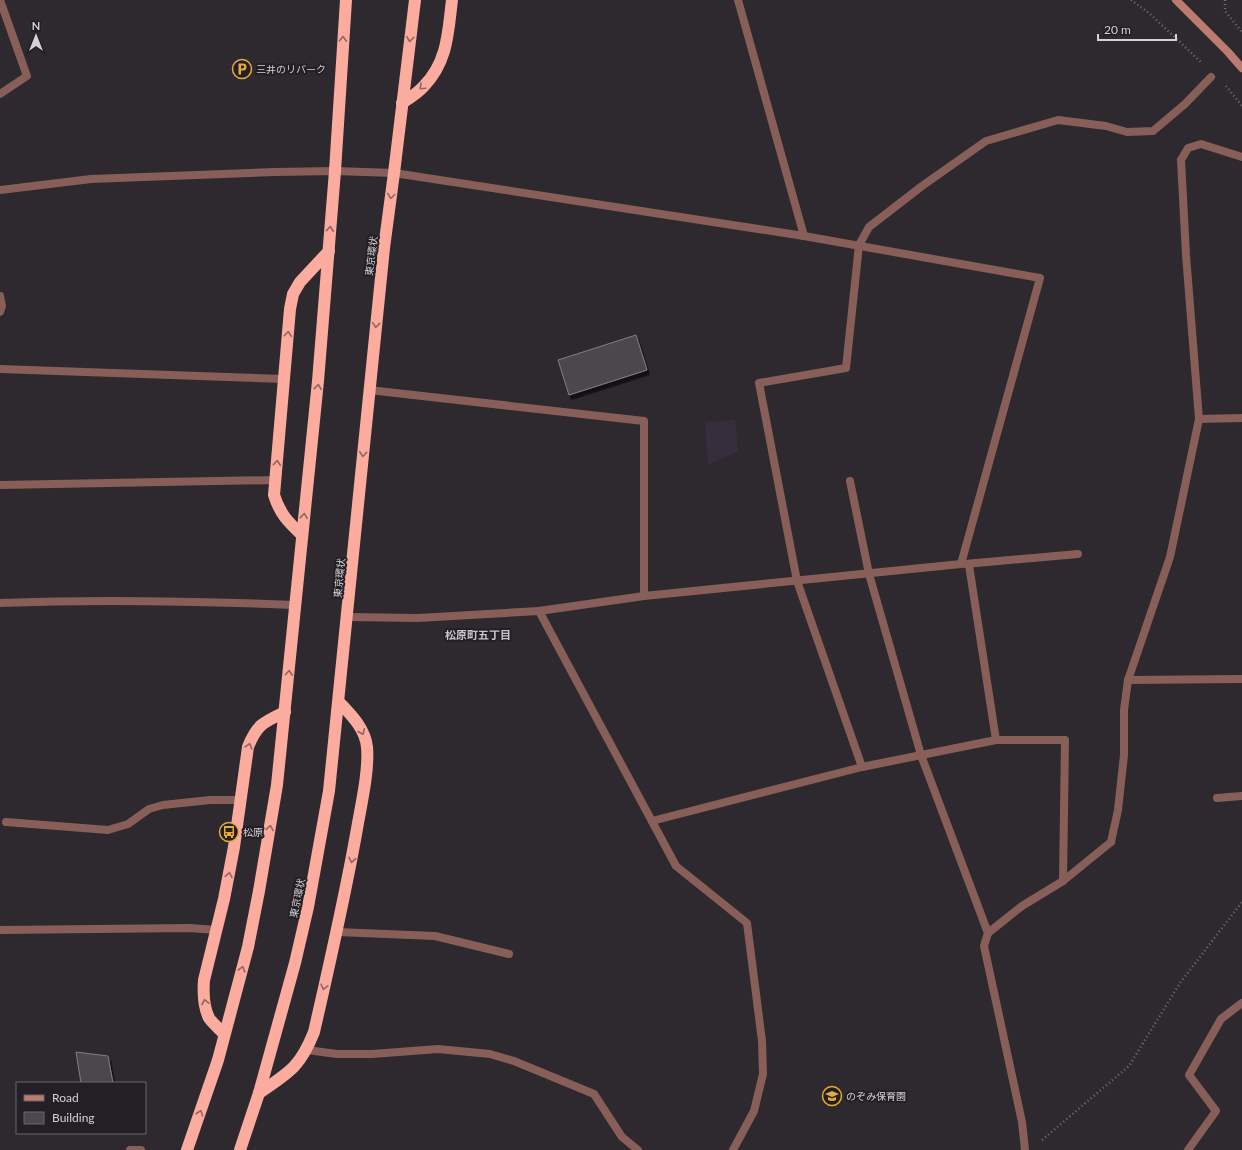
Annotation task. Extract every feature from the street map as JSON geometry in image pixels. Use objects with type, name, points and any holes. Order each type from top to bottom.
[{"type":"highway","points":[[187,1150],[218,1060],[248,947],[260,891],[277,785],[318,382],[335,171],[346,0]]},
{"type":"highway","name":"東京環状","points":[[240,1150],[259,1093],[295,964],[308,907],[329,791],[384,248],[415,0]]},
{"type":"highway","points":[[402,103],[423,87],[439,67],[446,44],[452,0]]},
{"type":"highway","points":[[302,535],[285,518],[278,507],[274,495],[290,309],[293,294],[300,282],[329,251]]},
{"type":"highway","points":[[259,1093],[291,1070],[306,1050],[314,1032],[338,932],[364,790],[367,747],[364,736],[356,720],[339,702]]},
{"type":"highway","points":[[224,1034],[210,1018],[203,993],[204,980],[224,899],[242,800],[245,762],[252,736],[258,727],[266,721],[285,712]]},
{"type":"street","points":[[0,0],[27,76],[0,94]]},
{"type":"street","points":[[738,0],[804,236]]},
{"type":"street","points":[[1176,0],[1242,68]]},
{"type":"street","points":[[862,768],[797,581],[759,383],[846,368],[859,245],[869,227],[922,186],[986,141],[1058,120],[1106,126],[1127,132],[1153,131],[1185,104],[1211,77]]},
{"type":"street","points":[[1025,1150],[1022,1122],[984,946],[988,933],[1022,906],[1063,881],[1111,842],[1118,810],[1124,754],[1124,710],[1128,680],[1170,557],[1199,418],[1186,255],[1181,160],[1188,148],[1201,144],[1242,157]]},
{"type":"street","points":[[0,190],[91,179],[274,172],[335,171],[394,173],[804,236],[1040,278],[965,564],[996,740]]},
{"type":"street","points":[[0,296],[2,306],[0,312]]},
{"type":"street","points":[[0,369],[284,379]]},
{"type":"street","points":[[369,390],[644,421],[644,596]]},
{"type":"street","points":[[1199,418],[1242,418]]},
{"type":"street","points":[[0,485],[276,480]]},
{"type":"street","points":[[850,481],[869,574],[921,755],[988,933]]},
{"type":"street","points":[[347,617],[418,618],[539,611],[644,596],[1078,554]]},
{"type":"street","points":[[0,603],[71,600],[225,602],[295,606]]},
{"type":"street","points":[[539,611],[676,866],[748,923],[762,1041],[763,1074],[754,1111],[733,1150]]},
{"type":"street","points":[[1128,680],[1242,679]]},
{"type":"street","points":[[652,821],[862,768],[996,740],[1065,740],[1063,881]]},
{"type":"street","points":[[1217,798],[1242,796]]},
{"type":"street","points":[[6,822],[108,830],[128,824],[149,809],[162,805],[210,800],[242,800]]},
{"type":"street","points":[[0,930],[189,928],[216,930]]},
{"type":"street","points":[[338,932],[436,936],[509,954]]},
{"type":"street","points":[[1188,1150],[1216,1111],[1189,1076],[1221,1019],[1242,1003]]},
{"type":"street","points":[[306,1050],[338,1054],[372,1054],[438,1049],[490,1054],[514,1061],[594,1094],[622,1137],[638,1150]]},
{"type":"street","points":[[130,1150],[141,1150]]},
{"type":"path","points":[[1131,0],[1149,13],[1206,66]]},
{"type":"path","points":[[1225,0],[1225,11],[1242,32]]},
{"type":"path","points":[[1223,82],[1242,106]]},
{"type":"path","points":[[1042,1140],[1129,1066],[1180,983],[1242,902]]},
{"type":"shaded area","points":[[735,420],[738,451],[708,465],[705,422]]},
{"type":"building","points":[[636,335],[647,370],[569,395],[558,360]]},
{"type":"building","points":[[76,1052],[108,1056],[113,1082],[81,1082]]},
{"type":"place","name":"三井のリパーク","points":[[242,69]]},
{"type":"place","name":"松原","points":[[229,832]]},
{"type":"place","name":"のぞみ保育園","points":[[832,1096]]},
{"type":"district","name":"松原町五丁目","points":[[478,635]]}]
